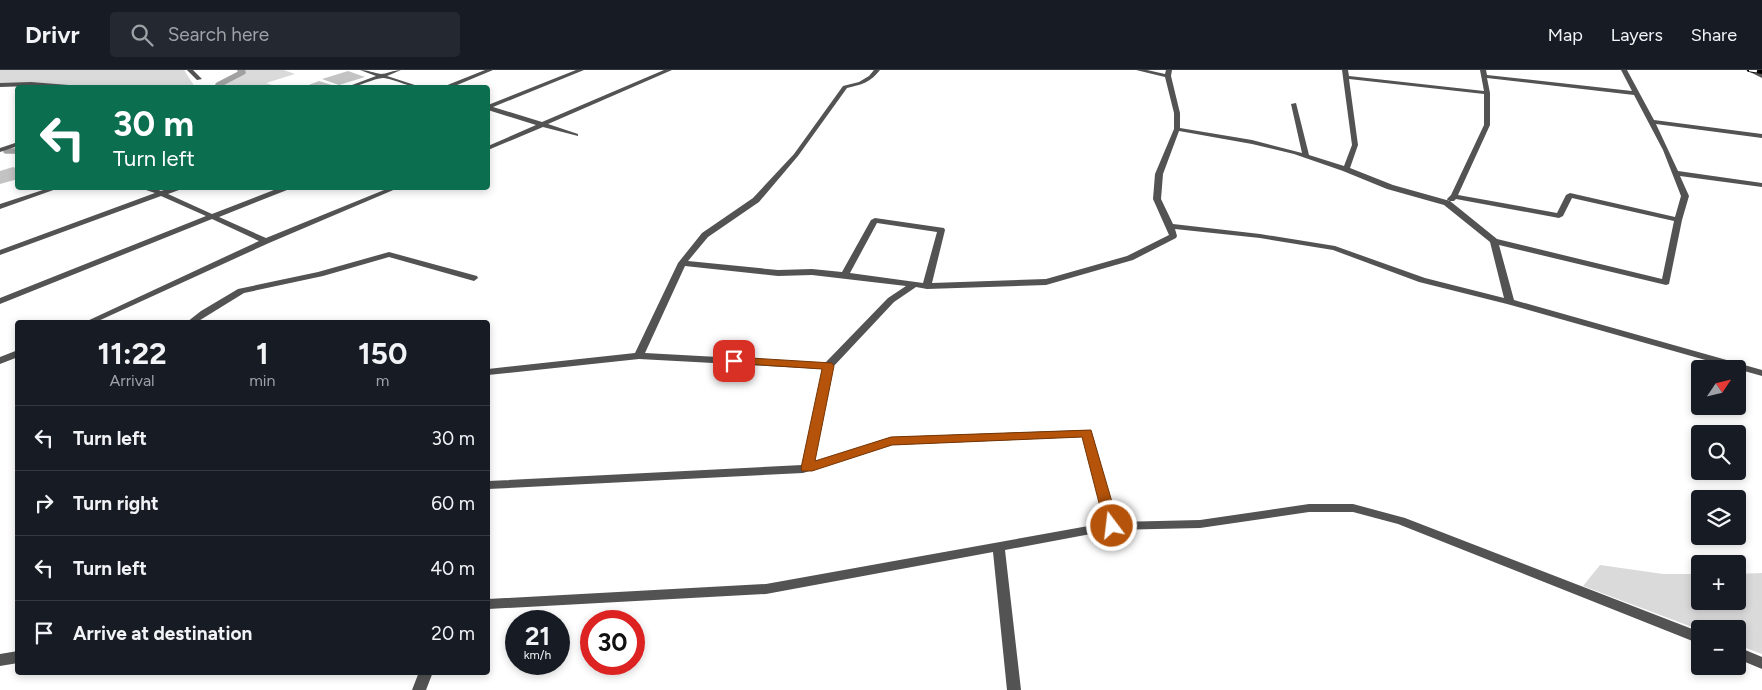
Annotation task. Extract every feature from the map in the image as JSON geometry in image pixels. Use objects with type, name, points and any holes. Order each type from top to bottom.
[{"type":"street","points":[[190,70],[199,79]]},
{"type":"street","points":[[363,70],[411,85]]},
{"type":"street","points":[[356,85],[398,70]]},
{"type":"street","points":[[451,85],[490,70]]},
{"type":"street","points":[[490,106],[581,70]]},
{"type":"street","points":[[490,147],[669,70]]},
{"type":"street","points":[[640,356],[682,263],[705,235],[756,200],[796,155],[845,87],[861,83],[871,77],[877,70]]},
{"type":"street","points":[[682,263],[778,273],[812,272],[845,275],[926,286],[1046,282],[1130,258],[1173,236],[1157,199],[1159,174],[1177,129],[1177,113],[1169,73],[1139,70]]},
{"type":"street","points":[[1177,129],[1252,142],[1306,156],[1346,169],[1390,187],[1447,203],[1494,241],[1666,282],[1678,220],[1685,196],[1652,122],[1624,70]]},
{"type":"street","points":[[1749,70],[1762,76]]},
{"type":"street","points":[[1346,169],[1355,145],[1345,73],[1487,93]]},
{"type":"street","points":[[1447,203],[1454,196],[1487,125],[1487,93],[1483,73],[1636,93]]},
{"type":"street","points":[[0,85],[42,85]]},
{"type":"street","points":[[1294,104],[1306,156]]},
{"type":"street","points":[[490,108],[576,135]]},
{"type":"street","points":[[1652,122],[1762,136]]},
{"type":"street","points":[[1,149],[15,145]]},
{"type":"street","points":[[1676,173],[1762,185]]},
{"type":"street","points":[[0,207],[50,190]]},
{"type":"street","points":[[154,190],[214,215],[266,241]]},
{"type":"street","points":[[0,253],[170,190]]},
{"type":"street","points":[[0,301],[279,190]]},
{"type":"street","points":[[94,320],[266,241],[389,190]]},
{"type":"street","points":[[1454,196],[1559,216],[1570,195],[1678,220]]},
{"type":"street","points":[[845,275],[875,220],[940,230],[926,286]]},
{"type":"street","points":[[1170,226],[1260,236],[1335,248],[1422,280],[1510,302],[1762,373]]},
{"type":"street","points":[[1494,241],[1510,302]]},
{"type":"street","points":[[195,320],[241,291],[320,274],[389,254],[474,278]]},
{"type":"street","points":[[807,468],[828,366],[891,300],[915,284]]},
{"type":"street","points":[[0,361],[15,354]]},
{"type":"street","points":[[490,372],[640,356],[828,366]]},
{"type":"street","points":[[490,485],[807,468],[891,441],[1087,433],[1112,526]]},
{"type":"street","points":[[490,604],[766,589],[1112,526],[1200,524],[1308,508],[1353,508],[1401,521],[1691,634]]},
{"type":"street","points":[[999,548],[1014,690]]},
{"type":"street","points":[[1746,656],[1762,663]]},
{"type":"street","points":[[0,660],[15,658]]},
{"type":"street","points":[[420,690],[425,675]]},
{"type":"shaded area","points":[[0,70],[184,70],[194,85],[60,85],[0,83]]},
{"type":"shaded area","points":[[244,70],[284,70],[295,74],[266,83],[272,85],[220,85],[246,72]]},
{"type":"shaded area","points":[[1600,565],[1663,574],[1691,574],[1691,610],[1746,610],[1746,574],[1762,573],[1762,654],[1746,648],[1746,620],[1691,620],[1691,627],[1583,586]]},
{"type":"building","points":[[348,71],[365,77],[339,85],[322,79]]},
{"type":"building","points":[[319,81],[332,85],[309,85]]},
{"type":"building","points":[[15,168],[15,180],[0,184],[0,171]]},
{"type":"waterway","points":[[218,85],[243,72],[240,70]]},
{"type":"waterway","points":[[6,151],[15,151]]},
{"type":"railway","points":[[1749,70],[1762,72]]},
{"type":"route","points":[[734,361],[828,366],[807,468],[891,441],[1087,433],[1112,526]]}]
